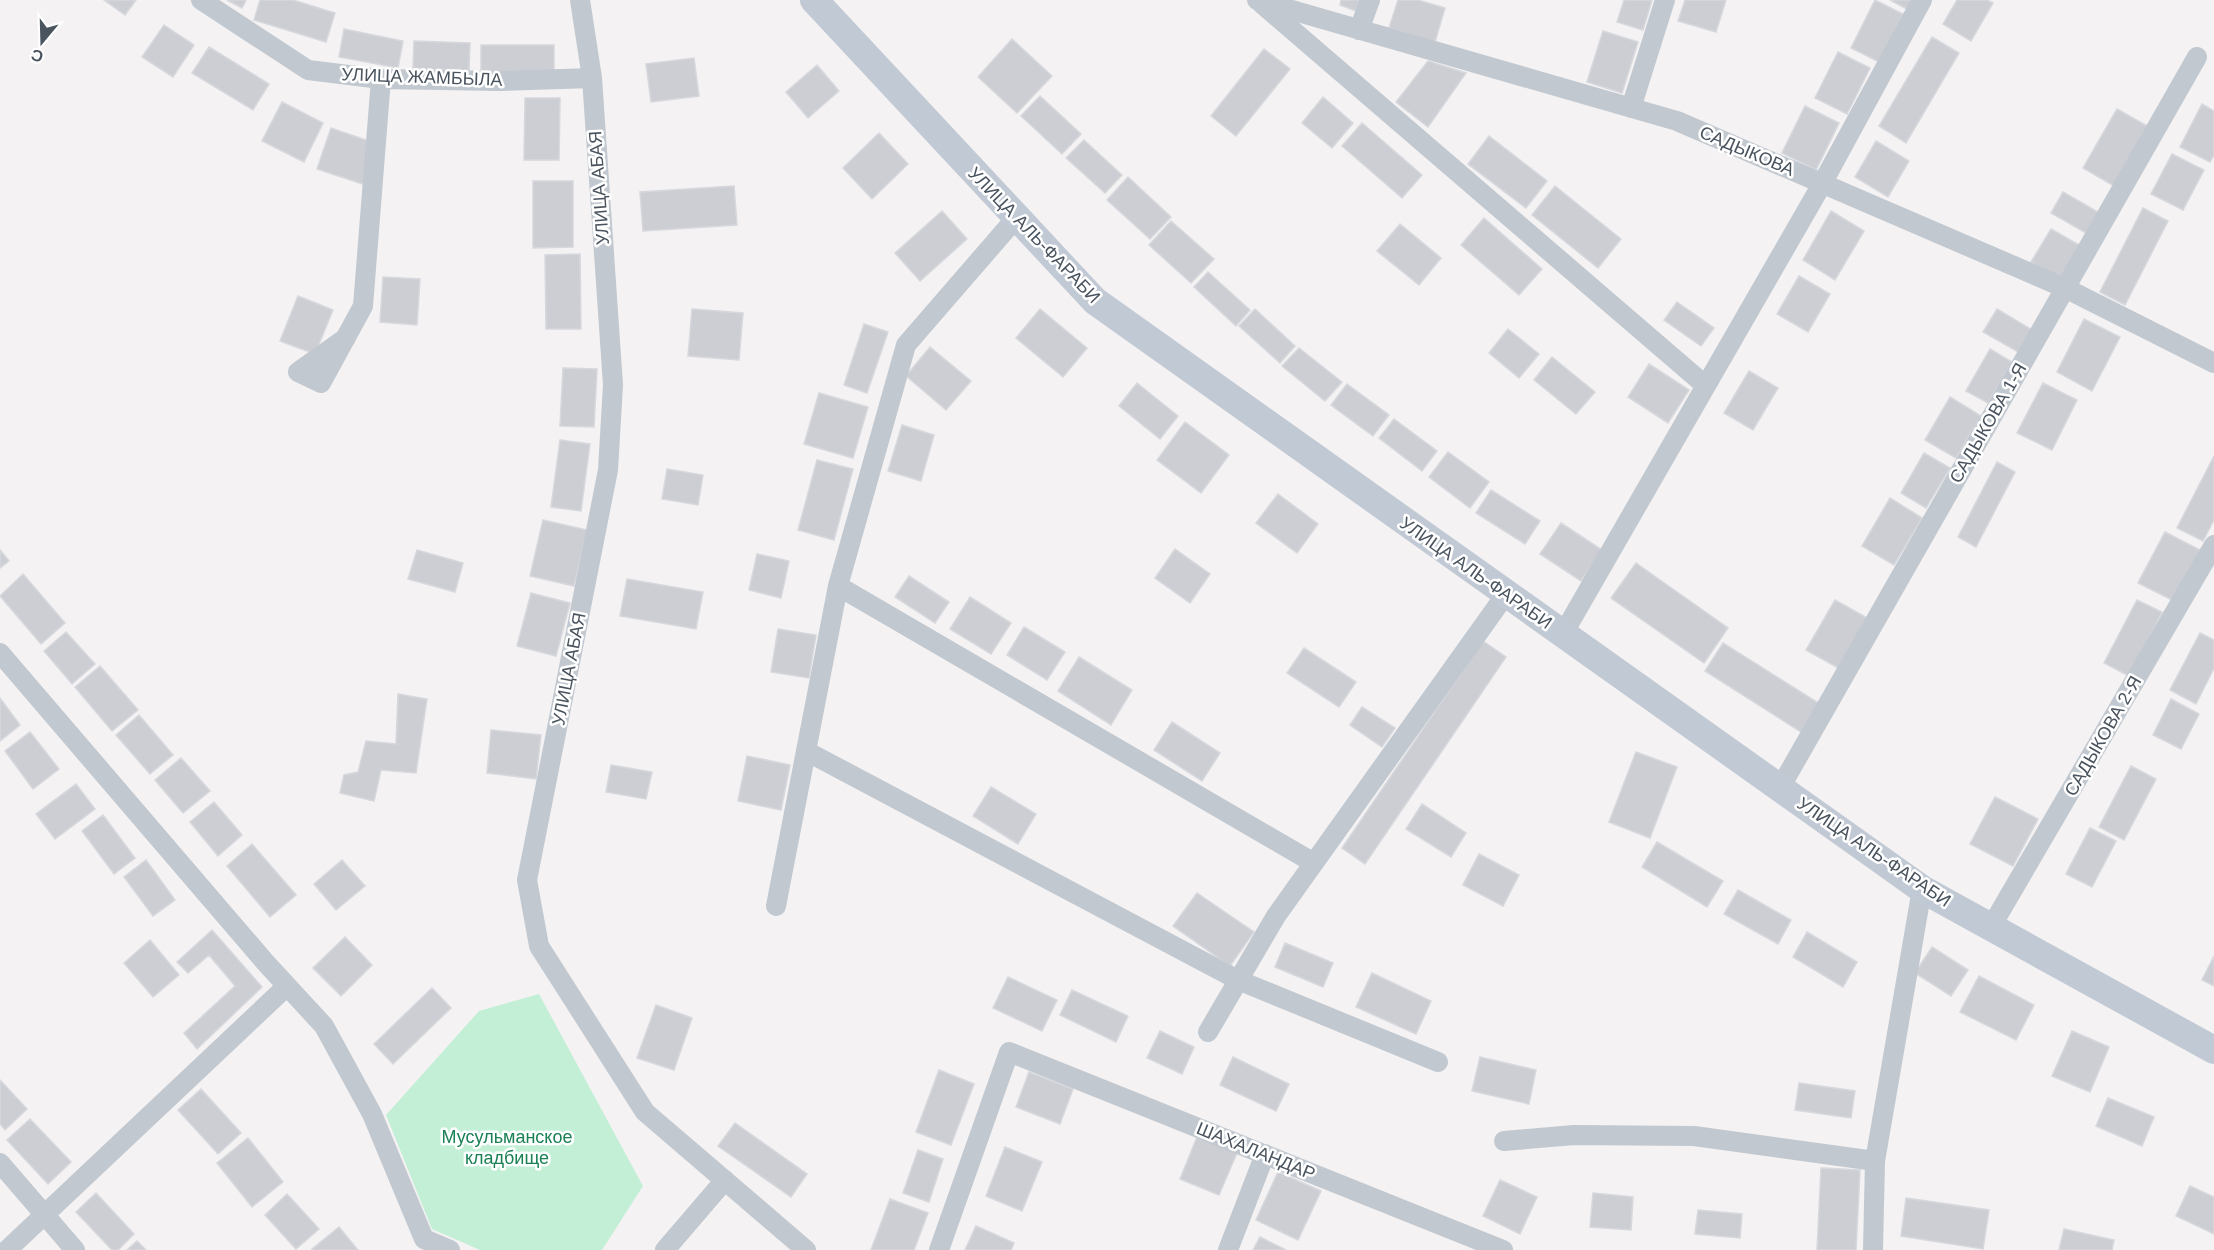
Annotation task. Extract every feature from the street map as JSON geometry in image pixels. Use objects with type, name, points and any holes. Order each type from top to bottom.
[{"type":"main road","name":"УЛИЦА АЛЬ-ФАРАБИ","points":[[814,0],[1095,301],[1922,889],[2213,1047]]},
{"type":"street","name":"УЛИЦА ЖАМБЫЛА","points":[[201,0],[308,70],[381,79],[499,81],[591,78]]},
{"type":"street","name":"УЛИЦА АБАЯ","points":[[580,0],[591,78],[613,385],[608,470],[527,880],[539,946],[645,1112],[806,1250]]},
{"type":"street","points":[[1257,0],[1706,386]]},
{"type":"street","name":"САДЫКОВА","points":[[1257,0],[1677,122],[2065,288],[2214,363]]},
{"type":"street","points":[[1359,30],[1370,0]]},
{"type":"street","points":[[1631,108],[1665,0]]},
{"type":"street","points":[[1563,634],[1822,184],[1922,0]]},
{"type":"street","name":"САДЫКОВА 1-Я","points":[[1780,788],[2197,57]]},
{"type":"street","points":[[346,338],[363,306],[381,79]]},
{"type":"street","points":[[776,906],[838,586],[906,345],[1016,218]]},
{"type":"street","name":"САДЫКОВА 2-Я","points":[[1991,927],[2214,545]]},
{"type":"street","points":[[838,586],[1314,863]]},
{"type":"street","points":[[1208,1032],[1276,916],[1506,594]]},
{"type":"street","points":[[0,652],[324,1026],[366,1104],[424,1239],[450,1250]]},
{"type":"street","points":[[806,751],[1238,980],[1438,1062]]},
{"type":"street","points":[[1874,1250],[1875,1161],[1922,889]]},
{"type":"street","points":[[8,1250],[288,986]]},
{"type":"street","name":"ШАХАЛАНДАР","points":[[939,1250],[1009,1052],[1503,1250]]},
{"type":"street","points":[[1504,1141],[1574,1135],[1694,1136],[1875,1161]]},
{"type":"street","points":[[1228,1250],[1265,1155]]},
{"type":"street","points":[[0,1163],[75,1250]]},
{"type":"street","points":[[665,1250],[725,1180]]},
{"type":"green space","name":"Мусульманское кладбище","points":[[539,994],[643,1186],[602,1250],[480,1250],[432,1229],[386,1115],[479,1011]]},
{"type":"building","points":[[104,0],[136,0],[125,15]]},
{"type":"building","points":[[227,0],[246,0],[242,8]]},
{"type":"building","points":[[260,0],[293,0],[335,13],[326,42],[254,20]]},
{"type":"building","points":[[1341,0],[1360,0],[1356,11],[1340,5]]},
{"type":"building","points":[[1398,0],[1418,0],[1445,8],[1435,42],[1389,28]]},
{"type":"building","points":[[1624,0],[1652,0],[1643,30],[1617,22]]},
{"type":"building","points":[[1685,0],[1726,0],[1716,32],[1678,21]]},
{"type":"building","points":[[1875,0],[1903,14],[1879,62],[1851,48]]},
{"type":"building","points":[[1890,0],[1912,0],[1907,9]]},
{"type":"building","points":[[1957,0],[1987,0],[1993,3],[1971,41],[1943,24]]},
{"type":"building","points":[[164,25],[194,45],[173,77],[142,57]]},
{"type":"building","points":[[344,29],[403,41],[398,68],[339,57]]},
{"type":"building","points":[[1603,31],[1638,42],[1622,93],[1587,82]]},
{"type":"building","points":[[1932,37],[1959,53],[1906,143],[1879,126]]},
{"type":"building","points":[[1012,39],[1052,76],[1017,113],[978,77]]},
{"type":"building","points":[[414,41],[470,43],[469,71],[413,69]]},
{"type":"building","points":[[481,45],[554,45],[554,72],[481,73]]},
{"type":"building","points":[[209,47],[269,84],[253,110],[192,73]]},
{"type":"building","points":[[1264,49],[1290,69],[1236,136],[1211,116]]},
{"type":"building","points":[[1838,52],[1870,68],[1847,114],[1815,98]]},
{"type":"building","points":[[694,58],[699,96],[651,102],[646,64]]},
{"type":"building","points":[[1428,61],[1466,73],[1428,127],[1396,102]]},
{"type":"building","points":[[817,65],[839,91],[808,118],[786,92]]},
{"type":"building","points":[[1040,96],[1081,134],[1062,154],[1021,116]]},
{"type":"building","points":[[1323,97],[1353,123],[1332,148],[1302,123]]},
{"type":"building","points":[[525,98],[560,98],[559,160],[524,160]]},
{"type":"building","points":[[282,102],[323,123],[304,162],[262,141]]},
{"type":"building","points":[[2202,104],[2214,111],[2214,155],[2210,162],[2180,147]]},
{"type":"building","points":[[1805,106],[1839,123],[1816,170],[1782,153]]},
{"type":"building","points":[[2117,109],[2149,127],[2114,186],[2083,168]]},
{"type":"building","points":[[1362,123],[1422,175],[1402,198],[1342,146]]},
{"type":"building","points":[[331,128],[383,146],[369,186],[317,169]]},
{"type":"building","points":[[879,133],[908,164],[872,199],[843,168]]},
{"type":"building","points":[[1489,136],[1547,181],[1526,208],[1468,164]]},
{"type":"building","points":[[1084,140],[1122,175],[1105,193],[1066,158]]},
{"type":"building","points":[[1876,141],[1909,161],[1888,197],[1855,177]]},
{"type":"building","points":[[2172,154],[2204,170],[2183,210],[2151,194]]},
{"type":"building","points":[[1128,177],[1171,217],[1150,239],[1107,200]]},
{"type":"building","points":[[533,181],[573,181],[573,247],[533,248]]},
{"type":"building","points":[[734,186],[737,225],[643,231],[640,192]]},
{"type":"building","points":[[1555,186],[1621,239],[1598,268],[1532,215]]},
{"type":"building","points":[[2063,192],[2098,212],[2086,233],[2051,213]]},
{"type":"building","points":[[2143,208],[2168,221],[2125,305],[2100,292]]},
{"type":"building","points":[[942,211],[967,239],[920,281],[895,253]]},
{"type":"building","points":[[1831,211],[1864,231],[1835,280],[1803,260]]},
{"type":"building","points":[[1484,218],[1542,269],[1519,295],[1461,245]]},
{"type":"building","points":[[1171,221],[1214,259],[1191,283],[1149,245]]},
{"type":"building","points":[[1400,224],[1441,258],[1419,285],[1377,251]]},
{"type":"building","points":[[2051,229],[2081,246],[2061,280],[2031,262]]},
{"type":"building","points":[[580,254],[581,329],[546,329],[545,255]]},
{"type":"building","points":[[1208,272],[1250,310],[1236,326],[1194,287]]},
{"type":"building","points":[[1799,276],[1830,294],[1808,332],[1777,314]]},
{"type":"building","points":[[383,277],[420,279],[417,325],[380,322]]},
{"type":"building","points":[[298,296],[333,310],[315,354],[280,341]]},
{"type":"building","points":[[1677,302],[1714,328],[1701,346],[1664,320]]},
{"type":"building","points":[[692,309],[743,313],[739,360],[688,356]]},
{"type":"building","points":[[1040,309],[1087,348],[1063,377],[1016,338]]},
{"type":"building","points":[[1255,309],[1295,346],[1280,363],[1239,326]]},
{"type":"building","points":[[1997,309],[2034,331],[2020,353],[1983,332]]},
{"type":"building","points":[[2084,319],[2120,337],[2092,391],[2057,372]]},
{"type":"building","points":[[864,324],[888,332],[867,393],[844,385]]},
{"type":"building","points":[[1508,329],[1539,354],[1519,378],[1489,353]]},
{"type":"building","points":[[930,347],[971,381],[946,410],[906,376]]},
{"type":"building","points":[[1299,348],[1342,382],[1325,401],[1282,366]]},
{"type":"building","points":[[1990,349],[2012,362],[1988,403],[1966,391]]},
{"type":"building","points":[[1552,357],[1595,392],[1576,414],[1534,380]]},
{"type":"building","points":[[1649,364],[1689,390],[1668,423],[1628,397]]},
{"type":"building","points":[[563,368],[597,369],[594,427],[560,426]]},
{"type":"building","points":[[1749,371],[1778,388],[1753,430],[1724,413]]},
{"type":"building","points":[[1137,383],[1178,416],[1160,439],[1119,406]]},
{"type":"building","points":[[2043,383],[2077,400],[2052,450],[2017,433]]},
{"type":"building","points":[[1347,384],[1389,415],[1373,436],[1331,405]]},
{"type":"building","points":[[819,393],[868,407],[853,458],[804,444]]},
{"type":"building","points":[[1950,397],[1981,416],[1956,458],[1925,440]]},
{"type":"building","points":[[1394,419],[1437,451],[1422,471],[1379,438]]},
{"type":"building","points":[[1185,422],[1229,455],[1201,493],[1157,460]]},
{"type":"building","points":[[902,425],[934,435],[921,481],[888,471]]},
{"type":"building","points":[[560,440],[590,444],[581,511],[551,507]]},
{"type":"building","points":[[1448,452],[1489,482],[1470,508],[1429,477]]},
{"type":"building","points":[[1924,453],[1950,468],[1926,508],[1901,493]]},
{"type":"building","points":[[2214,456],[2214,520],[2203,541],[2177,528]]},
{"type":"building","points":[[817,460],[853,469],[834,540],[798,530]]},
{"type":"building","points":[[1997,462],[2015,472],[1976,547],[1958,537]]},
{"type":"building","points":[[667,469],[703,475],[698,505],[662,499]]},
{"type":"building","points":[[1491,490],[1540,521],[1525,544],[1476,513]]},
{"type":"building","points":[[1278,494],[1318,524],[1297,553],[1256,523]]},
{"type":"building","points":[[1890,498],[1922,518],[1894,565],[1862,546]]},
{"type":"building","points":[[543,520],[587,530],[574,586],[530,576]]},
{"type":"building","points":[[1561,523],[1602,550],[1581,581],[1540,554]]},
{"type":"building","points":[[2165,532],[2200,550],[2174,601],[2138,583]]},
{"type":"building","points":[[1175,549],[1210,574],[1190,603],[1155,578]]},
{"type":"building","points":[[0,550],[9,561],[0,568]]},
{"type":"building","points":[[417,550],[463,563],[455,592],[408,579]]},
{"type":"building","points":[[757,554],[789,561],[781,598],[749,590]]},
{"type":"building","points":[[1636,563],[1728,628],[1704,663],[1611,598]]},
{"type":"building","points":[[23,574],[65,623],[41,644],[0,596]]},
{"type":"building","points":[[909,576],[949,602],[935,623],[895,597]]},
{"type":"building","points":[[627,579],[703,592],[696,629],[620,616]]},
{"type":"building","points":[[531,593],[570,603],[556,656],[517,646]]},
{"type":"building","points":[[970,597],[1011,623],[991,654],[950,629]]},
{"type":"building","points":[[1835,600],[1869,619],[1840,669],[1806,650]]},
{"type":"building","points":[[2137,600],[2162,612],[2129,676],[2104,663]]},
{"type":"building","points":[[1024,627],[1065,652],[1047,680],[1007,655]]},
{"type":"building","points":[[778,629],[816,635],[809,678],[771,672]]},
{"type":"building","points":[[66,632],[95,664],[72,684],[44,651]]},
{"type":"building","points":[[2200,633],[2214,640],[2214,668],[2196,704],[2170,690]]},
{"type":"building","points":[[1483,641],[1506,657],[1365,864],[1342,848]]},
{"type":"building","points":[[1723,643],[1820,704],[1801,732],[1705,671]]},
{"type":"building","points":[[1304,648],[1356,682],[1339,707],[1287,673]]},
{"type":"building","points":[[1079,657],[1132,690],[1111,725],[1058,691]]},
{"type":"building","points":[[100,666],[138,710],[112,731],[75,687]]},
{"type":"building","points":[[398,694],[427,699],[416,773],[381,770],[374,801],[340,793],[344,775],[358,772],[366,741],[396,744]]},
{"type":"building","points":[[0,698],[20,725],[0,741]]},
{"type":"building","points":[[2171,699],[2199,714],[2181,749],[2153,735]]},
{"type":"building","points":[[1362,707],[1395,728],[1382,747],[1350,725]]},
{"type":"building","points":[[139,715],[173,755],[150,774],[116,735]]},
{"type":"building","points":[[1172,722],[1220,753],[1202,781],[1154,750]]},
{"type":"building","points":[[491,730],[541,735],[536,779],[487,773]]},
{"type":"building","points":[[30,732],[59,769],[33,789],[5,751]]},
{"type":"building","points":[[1636,752],[1677,767],[1650,838],[1609,822]]},
{"type":"building","points":[[747,756],[790,765],[781,810],[738,801]]},
{"type":"building","points":[[181,758],[210,791],[183,813],[155,780]]},
{"type":"building","points":[[611,765],[652,772],[646,799],[606,792]]},
{"type":"building","points":[[2131,766],[2156,779],[2124,840],[2099,827]]},
{"type":"building","points":[[76,784],[95,809],[55,839],[36,814]]},
{"type":"building","points":[[991,787],[1036,814],[1018,844],[973,816]]},
{"type":"building","points":[[1995,797],[2038,819],[2013,866],[1970,844]]},
{"type":"building","points":[[214,802],[242,835],[218,856],[190,822]]},
{"type":"building","points":[[1422,804],[1466,833],[1451,857],[1406,829]]},
{"type":"building","points":[[103,815],[135,858],[114,874],[82,831]]},
{"type":"building","points":[[2090,828],[2116,841],[2092,887],[2066,874]]},
{"type":"building","points":[[1657,842],[1723,881],[1707,907],[1642,867]]},
{"type":"building","points":[[252,844],[296,895],[270,917],[227,866]]},
{"type":"building","points":[[1479,854],[1519,875],[1503,906],[1463,885]]},
{"type":"building","points":[[146,860],[175,900],[153,916],[124,877]]},
{"type":"building","points":[[342,860],[365,886],[336,910],[314,884]]},
{"type":"building","points":[[1738,890],[1791,920],[1778,944],[1724,914]]},
{"type":"building","points":[[1197,893],[1254,932],[1230,966],[1173,926]]},
{"type":"building","points":[[212,930],[262,987],[197,1049],[184,1033],[235,986],[209,955],[188,973],[177,962]]},
{"type":"building","points":[[1807,932],[1857,962],[1843,987],[1793,957]]},
{"type":"building","points":[[345,937],[372,965],[341,996],[313,968]]},
{"type":"building","points":[[150,940],[179,975],[153,997],[124,963]]},
{"type":"building","points":[[1285,943],[1333,963],[1323,987],[1275,967]]},
{"type":"building","points":[[1932,947],[1968,970],[1951,996],[1915,973]]},
{"type":"building","points":[[2214,956],[2214,986],[2202,980]]},
{"type":"building","points":[[1372,973],[1431,1001],[1416,1034],[1356,1007]]},
{"type":"building","points":[[1979,976],[2034,1005],[2016,1040],[1960,1012]]},
{"type":"building","points":[[1008,977],[1057,1000],[1042,1031],[993,1008]]},
{"type":"building","points":[[432,988],[451,1008],[393,1064],[374,1044]]},
{"type":"building","points":[[1072,990],[1128,1016],[1116,1042],[1060,1015]]},
{"type":"building","points":[[656,1005],[692,1018],[674,1070],[637,1058]]},
{"type":"building","points":[[1160,1031],[1194,1047],[1182,1074],[1147,1058]]},
{"type":"building","points":[[2072,1031],[2109,1047],[2090,1092],[2052,1076]]},
{"type":"building","points":[[1233,1057],[1289,1084],[1276,1111],[1220,1085]]},
{"type":"building","points":[[1480,1057],[1536,1070],[1529,1104],[1472,1091]]},
{"type":"building","points":[[939,1070],[974,1084],[951,1145],[916,1132]]},
{"type":"building","points":[[1029,1072],[1073,1089],[1060,1124],[1016,1107]]},
{"type":"building","points":[[0,1080],[27,1109],[5,1130],[0,1124]]},
{"type":"building","points":[[1799,1083],[1855,1091],[1851,1118],[1795,1110]]},
{"type":"building","points":[[201,1089],[241,1133],[218,1154],[178,1110]]},
{"type":"building","points":[[2108,1098],[2154,1117],[2142,1146],[2096,1126]]},
{"type":"building","points":[[30,1119],[71,1162],[48,1184],[7,1140]]},
{"type":"building","points":[[735,1123],[807,1174],[791,1197],[718,1146]]},
{"type":"building","points":[[1197,1137],[1237,1153],[1219,1195],[1180,1179]]},
{"type":"building","points":[[248,1138],[283,1182],[252,1207],[217,1163]]},
{"type":"building","points":[[1005,1147],[1042,1162],[1022,1211],[986,1196]]},
{"type":"building","points":[[918,1150],[943,1159],[929,1202],[903,1193]]},
{"type":"building","points":[[1821,1168],[1860,1170],[1856,1250],[1817,1250]]},
{"type":"building","points":[[1278,1172],[1321,1191],[1298,1240],[1256,1220]]},
{"type":"building","points":[[1500,1180],[1537,1197],[1520,1234],[1483,1216]]},
{"type":"building","points":[[2190,1186],[2214,1197],[2214,1234],[2176,1216]]},
{"type":"building","points":[[96,1193],[134,1234],[118,1250],[112,1250],[76,1212]]},
{"type":"building","points":[[1593,1193],[1633,1197],[1631,1230],[1590,1227]]},
{"type":"building","points":[[287,1194],[319,1229],[296,1249],[265,1215]]},
{"type":"building","points":[[1906,1198],[1989,1210],[1983,1249],[1901,1236]]},
{"type":"building","points":[[890,1199],[928,1213],[914,1250],[871,1250]]},
{"type":"building","points":[[1698,1210],[1742,1214],[1740,1238],[1695,1234]]},
{"type":"building","points":[[976,1226],[1014,1243],[1011,1250],[965,1250]]},
{"type":"building","points":[[339,1227],[358,1250],[312,1249]]},
{"type":"building","points":[[2064,1229],[2114,1240],[2112,1250],[2059,1250]]},
{"type":"building","points":[[1260,1237],[1286,1250],[1253,1250]]},
{"type":"building","points":[[137,1241],[146,1250],[127,1250]]}]
